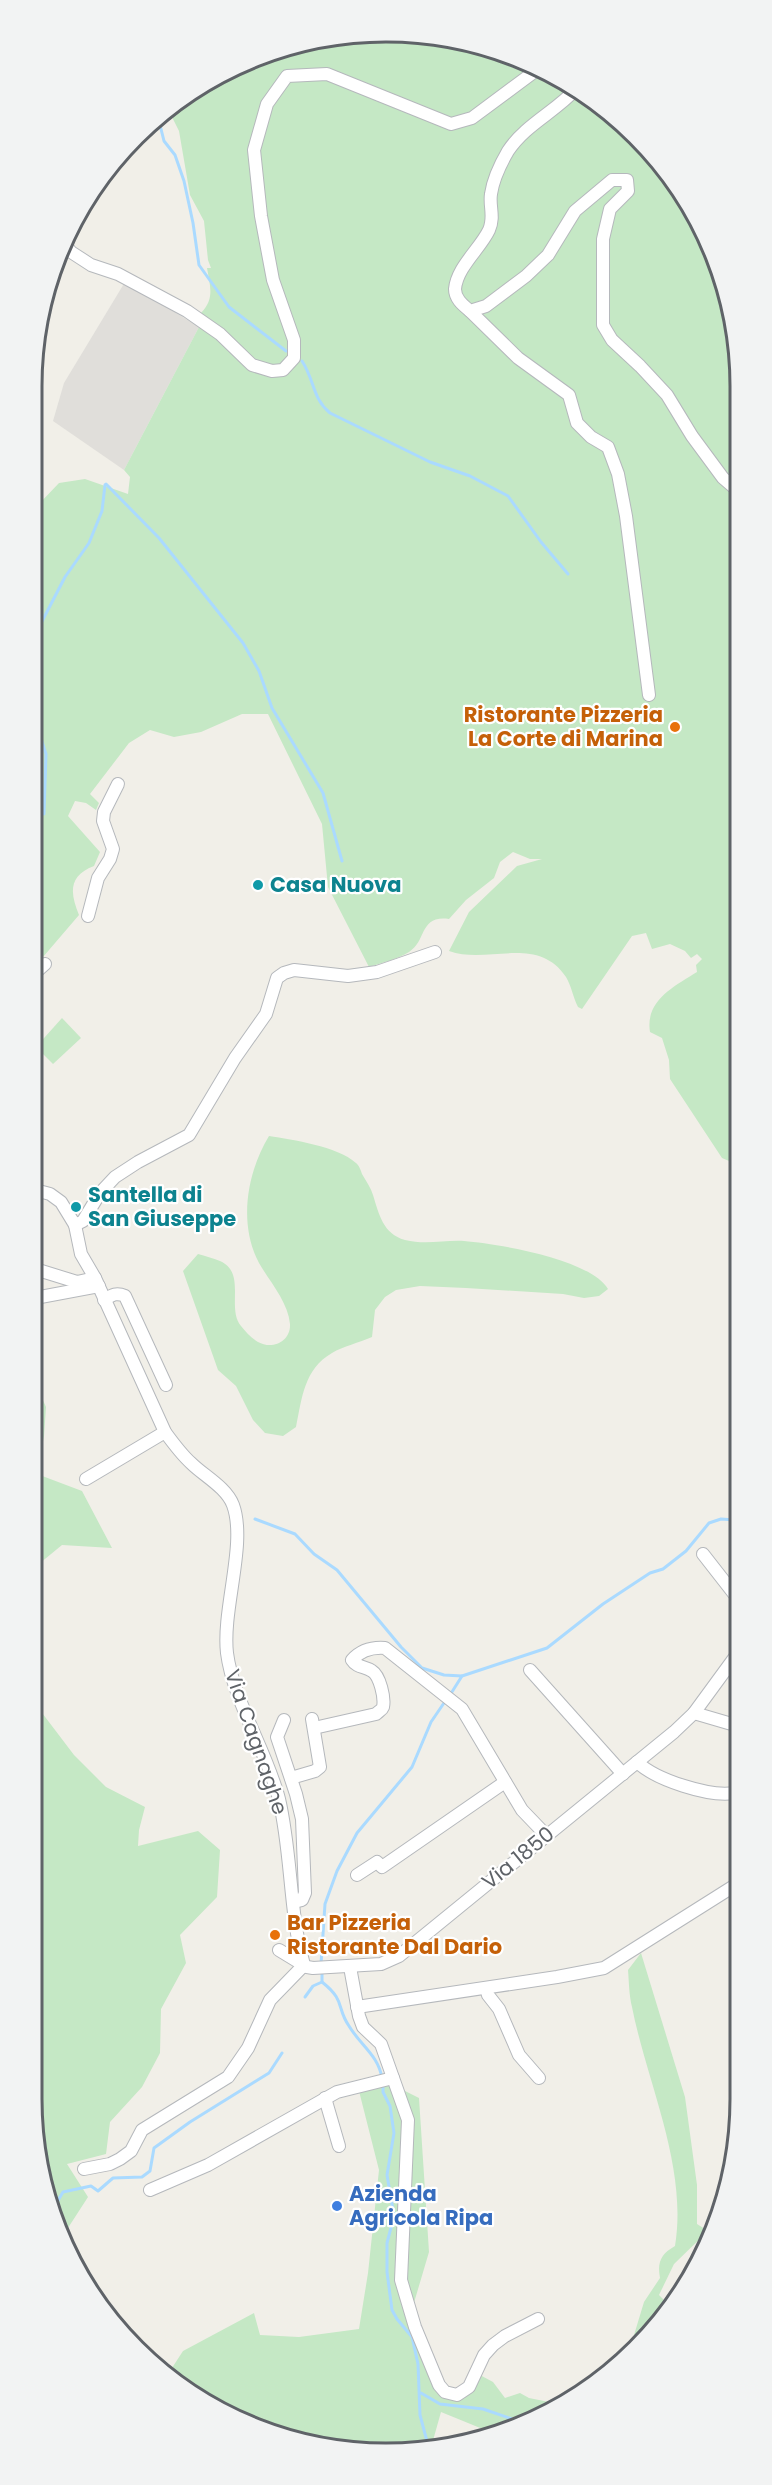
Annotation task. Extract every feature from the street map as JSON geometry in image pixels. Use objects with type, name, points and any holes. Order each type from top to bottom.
[{"type":"street","points":[[70,250],[91,265],[118,274],[187,311],[220,334],[252,365],[272,371],[283,370],[294,358],[295,348],[273,280],[261,216],[254,150],[267,104],[287,76],[327,75],[451,124],[472,118],[531,74]]},
{"type":"street","points":[[570,96],[527,129],[508,151],[496,175],[490,195],[493,218],[489,230],[458,279],[455,291],[458,301],[518,358],[569,395],[577,423],[591,437],[608,447],[618,474],[626,516],[649,696]]},
{"type":"street","points":[[470,311],[486,306],[526,276],[548,255],[575,211],[612,180],[627,180],[628,191],[610,209],[603,239],[603,325],[612,340],[667,396],[692,436],[717,470],[730,483]]},
{"type":"street","points":[[88,916],[98,878],[111,859],[112,849],[103,821],[104,812],[118,784]]},
{"type":"street","points":[[75,1226],[83,1221],[100,1193],[115,1177],[189,1135],[235,1058],[266,1014],[277,978],[294,970],[348,976],[367,974],[435,952]]},
{"type":"street","name":"Via Cagnaghe","points":[[42,1193],[58,1199],[75,1226],[81,1254],[97,1282],[165,1432],[177,1449],[217,1485],[231,1501],[237,1517],[238,1537],[226,1630],[228,1655],[233,1678],[278,1797],[298,1944],[309,1967]]},
{"type":"street","points":[[42,1271],[77,1282],[97,1282]]},
{"type":"street","points":[[42,1296],[97,1282]]},
{"type":"street","points":[[104,1300],[112,1294],[119,1293],[124,1296],[166,1385]]},
{"type":"street","points":[[86,1479],[165,1432]]},
{"type":"street","points":[[703,1554],[730,1589]]},
{"type":"street","points":[[291,1778],[315,1772],[320,1767],[313,1724],[376,1714],[382,1709],[378,1678],[372,1670],[352,1663],[352,1660],[361,1652],[374,1647],[385,1648],[458,1706],[522,1810],[546,1835]]},
{"type":"street","name":"Via 1850","points":[[309,1967],[336,1968],[381,1964],[399,1956],[674,1732],[694,1713],[730,1664]]},
{"type":"street","points":[[530,1670],[623,1774]]},
{"type":"street","points":[[694,1713],[730,1724]]},
{"type":"street","name":"Via Cagnaghe","points":[[284,1720],[277,1737],[302,1819],[305,1893],[302,1900],[294,1902]]},
{"type":"street","points":[[637,1762],[645,1770],[698,1790],[712,1794],[730,1793]]},
{"type":"street","points":[[357,1875],[377,1862],[382,1867],[505,1782]]},
{"type":"street","points":[[357,2007],[604,1968],[730,1889]]},
{"type":"street","points":[[84,2169],[110,2164],[120,2159],[131,2151],[142,2130],[228,2077],[248,2048],[270,2000],[309,1967],[279,1950]]},
{"type":"street","points":[[350,1967],[363,2027],[381,2044],[408,2120],[402,2288],[439,2385],[445,2392],[457,2395],[469,2387],[484,2355],[493,2345],[538,2319]]},
{"type":"street","points":[[486,1988],[488,1995],[499,2009],[519,2055],[538,2078]]},
{"type":"street","points":[[150,2190],[208,2166],[337,2092],[393,2078]]},
{"type":"street","points":[[325,2098],[339,2146]]},
{"type":"shaded area","points":[[125,282],[199,327],[124,470],[53,421],[64,383]]},
{"type":"green space","points":[[364,43],[408,43],[453,49],[497,60],[538,77],[595,113],[613,127],[645,159],[672,195],[695,234],[712,275],[718,297],[727,341],[730,386],[730,1161],[722,1158],[670,1079],[669,1060],[662,1038],[650,1032],[650,1021],[656,1003],[670,989],[697,972],[696,965],[702,959],[697,954],[691,958],[685,951],[670,944],[652,949],[646,933],[632,936],[582,1009],[578,1007],[566,977],[554,964],[541,957],[527,954],[480,955],[449,951],[469,912],[517,866],[542,859],[530,859],[513,852],[500,862],[494,878],[466,900],[449,919],[439,919],[428,925],[419,942],[409,952],[369,967],[328,887],[322,824],[268,714],[242,714],[201,732],[174,737],[150,730],[129,743],[90,794],[99,803],[96,810],[86,803],[75,801],[68,816],[100,852],[94,866],[79,875],[73,886],[79,915],[43,957],[42,501],[59,483],[85,479],[128,494],[130,477],[124,470],[202,320],[201,313],[210,297],[207,268],[211,268],[204,221],[190,195],[179,131],[172,117],[177,113],[234,77],[275,60],[319,49]]},
{"type":"green space","points":[[62,1018],[81,1038],[53,1064],[42,1053],[42,1040]]},
{"type":"green space","points":[[269,1136],[326,1148],[356,1163],[371,1190],[383,1222],[398,1237],[420,1242],[464,1241],[542,1255],[583,1269],[598,1278],[608,1289],[599,1296],[584,1298],[563,1294],[420,1286],[396,1290],[385,1297],[375,1310],[372,1337],[336,1351],[315,1367],[306,1385],[296,1427],[283,1436],[265,1433],[253,1420],[236,1386],[218,1370],[183,1271],[198,1254],[228,1266],[235,1282],[235,1310],[241,1326],[253,1339],[263,1344],[275,1345],[287,1336],[289,1316],[278,1292],[252,1248],[247,1215],[255,1166]]},
{"type":"green space","points":[[42,1398],[46,1407],[42,1447]]},
{"type":"green space","points":[[42,1476],[82,1491],[112,1548],[62,1545],[42,1561]]},
{"type":"green space","points":[[42,1713],[74,1755],[106,1787],[145,1807],[139,1830],[138,1846],[198,1831],[220,1850],[217,1897],[180,1935],[186,1963],[161,2009],[160,2053],[142,2087],[110,2122],[106,2154],[67,2164],[88,2197],[67,2229],[49,2166],[43,2121]]},
{"type":"green space","points":[[641,1953],[685,2097],[697,2185],[697,2224],[705,2229],[701,2238],[674,2264],[659,2295],[664,2300],[633,2338],[644,2302],[660,2278],[661,2259],[675,2246],[678,2216],[671,2156],[630,1998],[628,1970]]},
{"type":"green space","points":[[391,2084],[419,2098],[429,2252],[408,2323],[453,2400],[478,2374],[493,2382],[505,2398],[520,2393],[529,2398],[549,2402],[518,2417],[483,2429],[441,2412],[433,2440],[386,2443],[341,2440],[297,2431],[254,2417],[214,2397],[172,2368],[183,2351],[254,2313],[260,2335],[299,2337],[359,2329],[368,2273],[379,2170],[359,2091]]},
{"type":"waterway","points":[[160,126],[164,141],[175,155],[184,181],[199,265],[229,307],[286,351]]},
{"type":"waterway","points":[[302,361],[320,401],[330,413],[430,462],[470,476],[508,496],[541,542],[568,574]]},
{"type":"waterway","points":[[106,484],[159,538],[243,643],[259,671],[272,708],[323,793],[342,861]]},
{"type":"waterway","points":[[42,621],[65,577],[89,543],[102,511],[105,485]]},
{"type":"waterway","points":[[42,742],[46,754],[44,814]]},
{"type":"waterway","points":[[255,1519],[295,1534],[314,1554],[337,1570],[401,1647],[422,1668],[444,1675],[462,1676]]},
{"type":"waterway","points":[[450,1695],[462,1676],[547,1648],[603,1604],[650,1573],[663,1569],[686,1551],[709,1523],[721,1519],[730,1520]]},
{"type":"waterway","points":[[321,1964],[325,1904],[337,1871],[357,1833],[412,1767],[431,1722],[446,1700]]},
{"type":"waterway","points":[[305,1997],[313,1986],[322,1982],[322,1971]]},
{"type":"waterway","points":[[322,1982],[335,1994],[345,2019],[377,2063],[382,2078]]},
{"type":"waterway","points":[[58,2201],[63,2192],[91,2186],[98,2191],[113,2178],[142,2177],[150,2171],[154,2148],[190,2122],[269,2073],[282,2053]]},
{"type":"waterway","points":[[383,2085],[383,2092],[390,2106],[394,2133],[387,2175],[394,2216],[387,2243],[387,2272],[392,2310],[412,2337],[418,2364],[420,2415],[427,2440]]},
{"type":"waterway","points":[[421,2393],[440,2404],[483,2409],[513,2419]]},
{"type":"place","name":"Ristorante Pizzeria La Corte di Marina","points":[[675,727]]},
{"type":"place","name":"Casa Nuova","points":[[258,885]]},
{"type":"place","name":"Santella di San Giuseppe","points":[[76,1207]]},
{"type":"place","name":"Bar Pizzeria Ristorante Dal Dario","points":[[275,1935]]},
{"type":"place","name":"Azienda Agricola Ripa","points":[[337,2206]]}]
